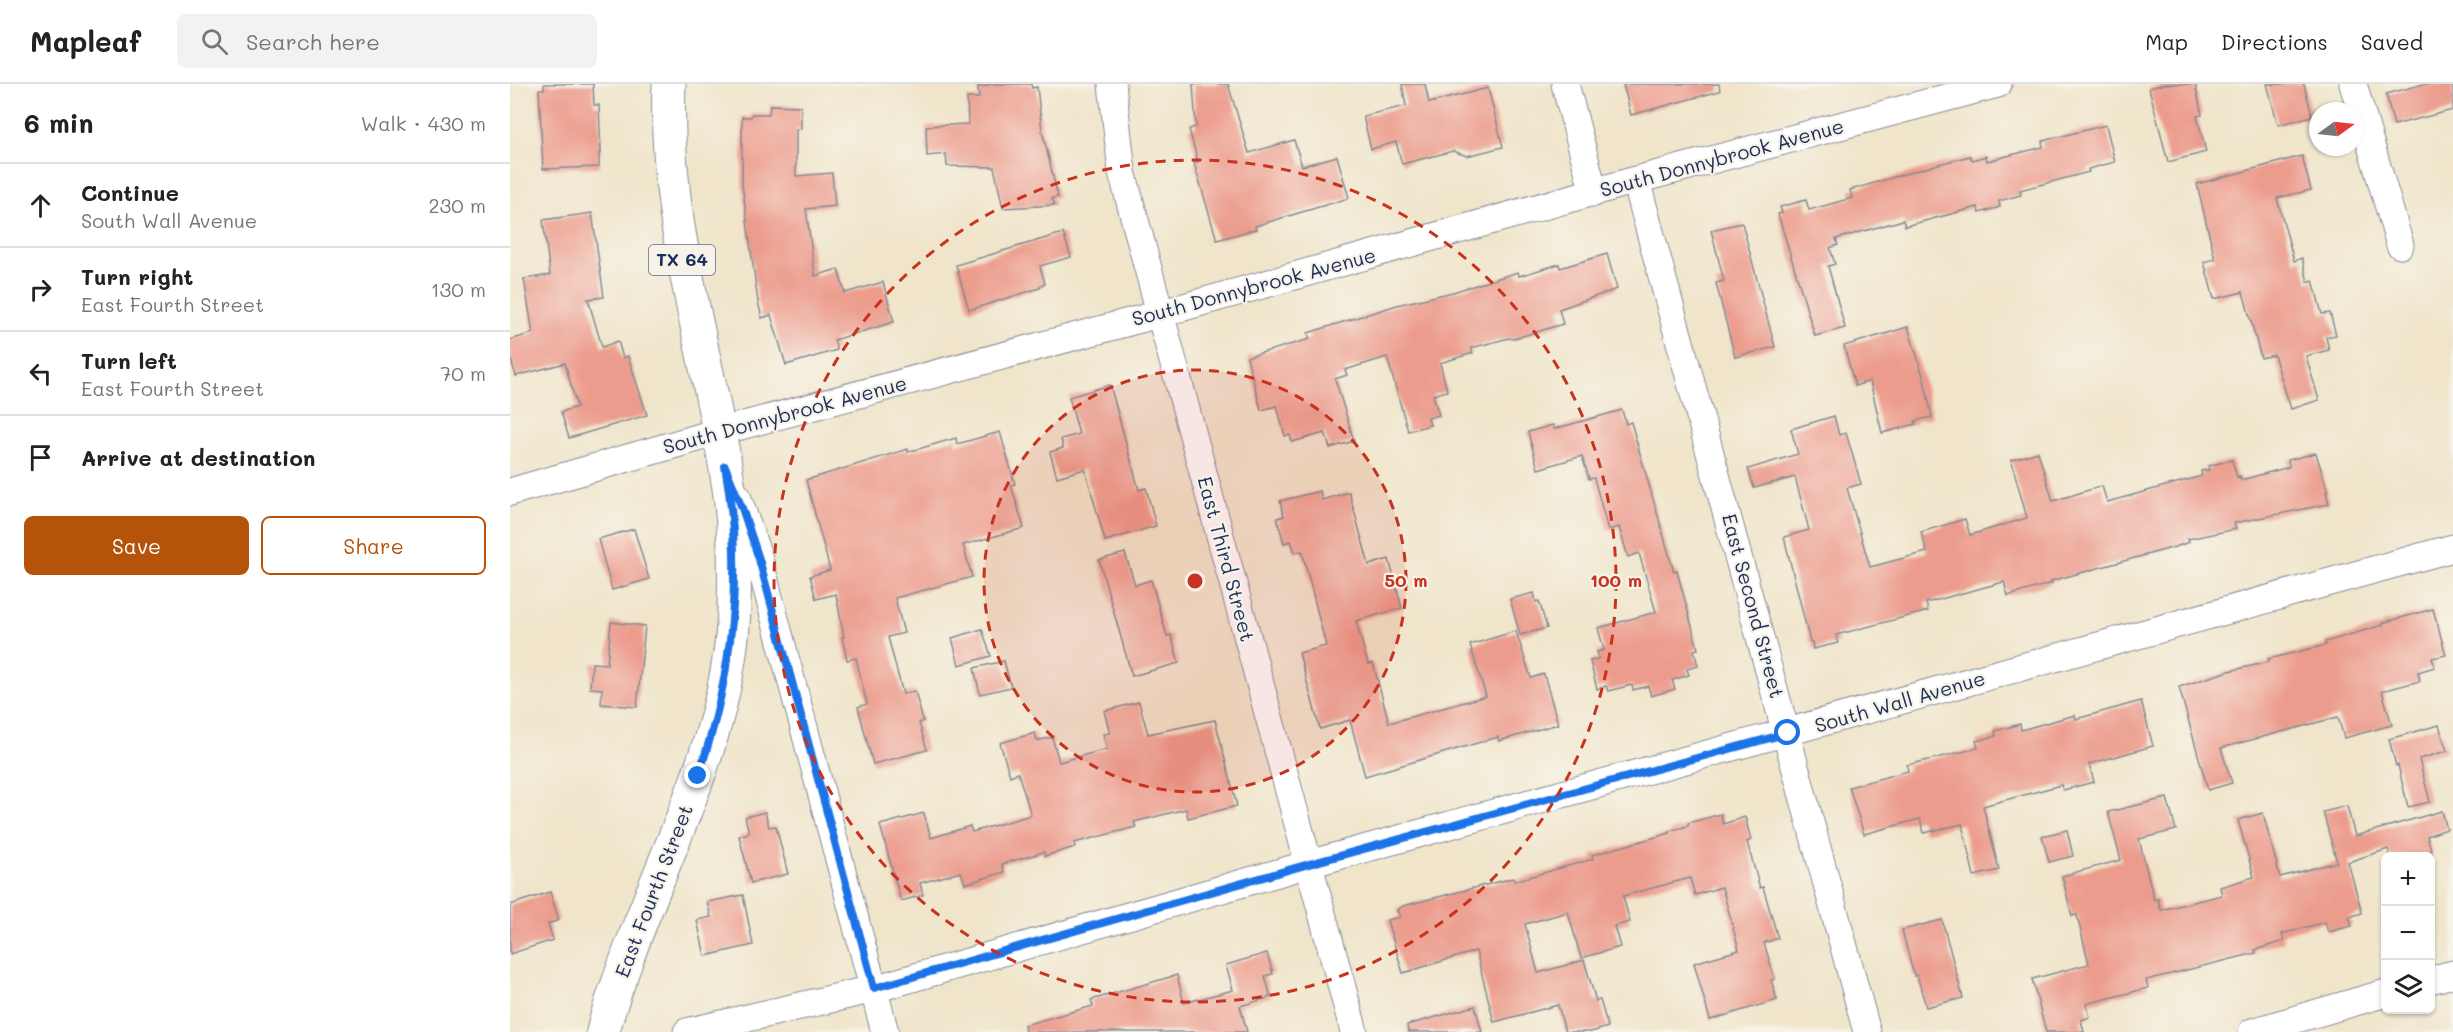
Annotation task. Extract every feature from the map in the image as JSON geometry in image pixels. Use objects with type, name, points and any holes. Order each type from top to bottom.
[{"type":"main road","name":"East Fourth Street","points":[[603,1032],[645,910],[685,815],[713,734],[724,687],[734,609],[734,532],[725,466],[692,310],[673,203],[669,152],[669,84]]},
{"type":"street","name":"East Third Street","points":[[1112,84],[1122,172],[1354,1032]]},
{"type":"street","points":[[1565,84],[1594,193]]},
{"type":"street","name":"South Donnybrook Avenue","points":[[510,492],[718,432],[1159,314],[1636,180],[1998,84]]},
{"type":"street","points":[[2353,84],[2400,245]]},
{"type":"street","name":"East Second Street","points":[[1636,180],[1788,733],[1867,1032]]},
{"type":"street","name":"East Fourth Street","points":[[725,466],[759,559],[885,1032]]},
{"type":"street","name":"South Wall Avenue","points":[[687,1032],[874,988],[1309,864],[2453,548]]},
{"type":"street","points":[[2435,979],[2453,974]]},
{"type":"street","points":[[2252,1032],[2381,994]]},
{"type":"building","points":[[544,84],[593,84],[594,105],[599,105],[601,153],[599,153],[599,167],[543,169],[539,89],[544,89]]},
{"type":"building","points":[[987,84],[1031,84],[1032,88],[1037,87],[1042,130],[1058,197],[1052,198],[1055,205],[1003,208],[994,167],[947,166],[946,154],[927,156],[926,126],[968,124],[967,98],[979,98],[978,87],[987,86]]},
{"type":"building","points":[[1193,84],[1228,84],[1249,153],[1294,140],[1302,166],[1337,156],[1349,198],[1255,226],[1256,229],[1217,240],[1194,163],[1198,162],[1189,129],[1196,127]]},
{"type":"building","points":[[1402,84],[1425,84],[1429,103],[1488,88],[1503,147],[1467,156],[1453,151],[1402,164],[1396,142],[1371,149],[1363,116],[1406,106]]},
{"type":"building","points":[[1623,84],[1719,84],[1720,91],[1631,115]]},
{"type":"building","points":[[2165,84],[2195,84],[2202,115],[2197,116],[2206,152],[2168,162],[2149,88]]},
{"type":"building","points":[[2267,84],[2304,84],[2309,104],[2309,117],[2278,125]]},
{"type":"building","points":[[2424,84],[2453,84],[2453,110],[2394,125],[2386,94]]},
{"type":"building","points":[[770,105],[801,106],[801,129],[796,129],[796,176],[832,173],[835,206],[806,209],[815,276],[838,269],[845,293],[883,282],[894,322],[834,340],[837,350],[786,365],[771,315],[762,318],[758,302],[742,184],[742,117],[751,117],[752,114],[769,114]]},
{"type":"building","points":[[2106,125],[2115,162],[2088,169],[2089,172],[2020,190],[2021,195],[1999,201],[2000,207],[1979,213],[1978,207],[1905,226],[1903,220],[1836,239],[1838,245],[1830,248],[1835,264],[1828,266],[1845,328],[1815,336],[1778,214],[1782,213],[1780,207],[1806,200],[1809,210],[1852,198],[1850,190],[1939,164],[1970,156],[1972,160],[1986,156],[1987,161],[2043,147],[2042,141]]},
{"type":"building","points":[[2302,156],[2311,190],[2277,198],[2294,261],[2302,258],[2308,282],[2313,280],[2322,314],[2330,313],[2336,335],[2326,337],[2329,350],[2306,356],[2319,400],[2291,409],[2274,355],[2261,358],[2243,292],[2214,299],[2204,262],[2215,259],[2197,184]]},
{"type":"building","points":[[592,213],[604,297],[588,299],[602,347],[618,341],[623,358],[628,356],[647,415],[569,438],[561,412],[577,407],[565,363],[516,376],[510,357],[510,340],[533,333],[524,279],[550,275],[543,220]]},
{"type":"building","points":[[1742,223],[1775,347],[1735,357],[1716,283],[1724,281],[1711,230]]},
{"type":"building","points":[[1063,233],[1071,257],[1040,266],[1045,284],[1040,288],[969,310],[956,265]]},
{"type":"building","points":[[1607,254],[1617,289],[1559,309],[1563,324],[1513,339],[1509,338],[1471,348],[1473,353],[1440,363],[1447,391],[1433,395],[1439,415],[1428,418],[1430,425],[1408,431],[1387,357],[1345,370],[1347,375],[1335,379],[1354,441],[1330,448],[1325,433],[1292,442],[1290,435],[1285,436],[1277,406],[1261,410],[1247,357],[1310,339],[1308,333],[1397,305],[1453,292],[1518,272],[1519,276],[1559,264],[1560,268]]},
{"type":"building","points":[[1908,327],[1924,379],[1932,417],[1882,433],[1870,381],[1855,386],[1844,346]]},
{"type":"building","points":[[1110,385],[1139,490],[1146,488],[1156,526],[1105,541],[1085,469],[1057,477],[1050,452],[1063,448],[1061,439],[1079,434],[1069,397]]},
{"type":"building","points":[[1622,410],[1626,424],[1631,422],[1674,572],[1677,571],[1698,649],[1694,650],[1698,666],[1687,669],[1689,675],[1672,680],[1675,689],[1651,696],[1648,686],[1633,690],[1632,685],[1608,691],[1606,686],[1597,689],[1590,661],[1599,658],[1597,652],[1604,650],[1598,628],[1656,612],[1639,553],[1628,557],[1619,527],[1608,530],[1594,478],[1589,479],[1582,456],[1538,469],[1528,432],[1553,425],[1554,429]]},
{"type":"building","points":[[1834,416],[1839,435],[1846,433],[1861,484],[1847,488],[1870,567],[1927,552],[1921,532],[1965,519],[1970,535],[2027,518],[2011,460],[2038,452],[2053,501],[2102,486],[2107,502],[2202,476],[2201,471],[2209,470],[2208,466],[2232,460],[2237,477],[2240,476],[2241,480],[2289,467],[2288,460],[2316,453],[2328,492],[2326,492],[2329,504],[2234,523],[2236,529],[2188,539],[2189,542],[2175,547],[2051,581],[2052,583],[2008,596],[2004,582],[1926,603],[1928,611],[1836,635],[1838,643],[1813,649],[1784,537],[1809,530],[1795,477],[1754,488],[1748,469],[1798,454],[1791,429]]},
{"type":"building","points":[[1000,432],[1015,484],[1011,485],[1024,528],[963,545],[972,577],[895,598],[904,633],[888,637],[903,694],[915,691],[923,721],[919,723],[927,750],[873,764],[858,707],[867,704],[856,658],[847,660],[836,594],[816,599],[810,576],[830,570],[806,480],[908,449],[908,452],[956,438],[957,444]]},
{"type":"building","points":[[1320,491],[1322,500],[1349,492],[1369,565],[1389,559],[1402,608],[1356,621],[1368,664],[1373,663],[1389,723],[1486,696],[1470,645],[1516,631],[1531,678],[1544,674],[1558,724],[1499,741],[1498,737],[1365,776],[1350,720],[1320,729],[1299,653],[1326,646],[1302,551],[1295,553],[1291,541],[1284,543],[1277,518],[1284,516],[1280,501]]},
{"type":"building","points":[[634,529],[649,579],[612,590],[598,539]]},
{"type":"building","points":[[1125,553],[1135,585],[1151,580],[1167,636],[1171,635],[1179,663],[1132,676],[1099,560]]},
{"type":"building","points":[[1534,593],[1536,602],[1539,601],[1547,628],[1520,635],[1510,599]]},
{"type":"building","points":[[2433,609],[2446,655],[2432,658],[2435,667],[2418,672],[2420,681],[2382,691],[2392,725],[2344,738],[2338,717],[2221,748],[2232,783],[2208,790],[2179,687],[2229,671],[2269,662],[2268,659],[2326,645],[2325,642]]},
{"type":"building","points":[[611,622],[645,626],[637,707],[601,704],[602,689],[590,688],[592,663],[607,664]]},
{"type":"building","points":[[982,629],[991,656],[959,665],[952,638]]},
{"type":"building","points":[[1004,661],[1011,687],[980,694],[974,668]]},
{"type":"building","points":[[2141,701],[2153,746],[2089,764],[2094,782],[2063,790],[2061,785],[1983,806],[1999,870],[1974,876],[1962,824],[1924,833],[1920,819],[1864,834],[1849,787],[1908,771],[1907,765],[1978,748],[1976,741],[1996,736],[1995,731],[2020,724],[2021,730],[2075,715],[2076,719]]},
{"type":"building","points":[[1139,702],[1148,734],[1215,720],[1237,806],[1188,818],[1186,809],[1134,822],[1136,827],[1074,843],[1075,847],[1045,856],[1044,852],[1002,864],[1004,872],[965,884],[961,872],[920,883],[923,895],[901,901],[880,825],[924,813],[931,838],[970,826],[972,832],[1031,815],[1018,773],[1010,776],[1000,743],[1035,733],[1037,741],[1052,737],[1059,762],[1107,749],[1103,734],[1110,733],[1104,711]]},
{"type":"building","points":[[2439,725],[2447,751],[2419,759],[2430,802],[2408,807],[2389,739]]},
{"type":"building","points":[[2167,798],[2176,830],[2139,839],[2154,900],[2158,899],[2161,910],[2222,895],[2220,887],[2254,877],[2238,820],[2263,813],[2280,877],[2337,862],[2323,812],[2347,806],[2355,836],[2442,811],[2447,829],[2427,836],[2432,852],[2389,852],[2388,849],[2348,862],[2362,913],[2349,917],[2352,926],[2328,932],[2325,922],[2282,934],[2284,941],[2255,950],[2256,953],[2146,980],[2148,988],[2086,1004],[2090,1017],[2081,1020],[2084,1032],[2046,1032],[2032,979],[2089,964],[2077,915],[2072,916],[2062,876],[2121,860],[2108,812]]},
{"type":"building","points":[[765,812],[769,827],[776,826],[788,874],[751,883],[739,836],[749,833],[745,817]]},
{"type":"building","points":[[1721,814],[1723,824],[1745,817],[1751,840],[1747,842],[1778,938],[1764,943],[1775,979],[1771,980],[1777,1000],[1710,1020],[1694,963],[1739,950],[1722,887],[1695,895],[1690,878],[1623,896],[1630,922],[1614,926],[1620,947],[1581,958],[1568,912],[1525,924],[1538,973],[1584,960],[1596,1001],[1600,1000],[1608,1027],[1591,1032],[1565,1032],[1558,1005],[1494,1022],[1476,951],[1403,973],[1387,920],[1400,917],[1397,910],[1403,906],[1513,878],[1514,881],[1593,859],[1592,855],[1670,833],[1669,831],[1688,826],[1688,823]]},
{"type":"building","points":[[2067,830],[2073,856],[2049,862],[2042,836]]},
{"type":"building","points":[[550,892],[559,920],[548,924],[553,940],[510,954],[510,905]]},
{"type":"building","points":[[743,895],[753,945],[705,956],[697,920],[711,917],[707,902]]},
{"type":"building","points":[[1942,920],[1963,998],[1926,1007],[1917,975],[1914,976],[1902,930]]},
{"type":"building","points":[[1267,953],[1273,974],[1265,976],[1271,997],[1240,1006],[1247,1032],[1025,1032],[1024,1025],[1093,1006],[1091,1000],[1177,975],[1184,1003],[1233,990],[1226,965]]},
{"type":"building","points":[[1475,1006],[1482,1032],[1408,1032],[1407,1025]]},
{"type":"route","points":[[698,776],[713,734],[724,687],[734,609],[734,532],[725,466],[759,559],[874,988],[1309,864],[1788,733]]}]
